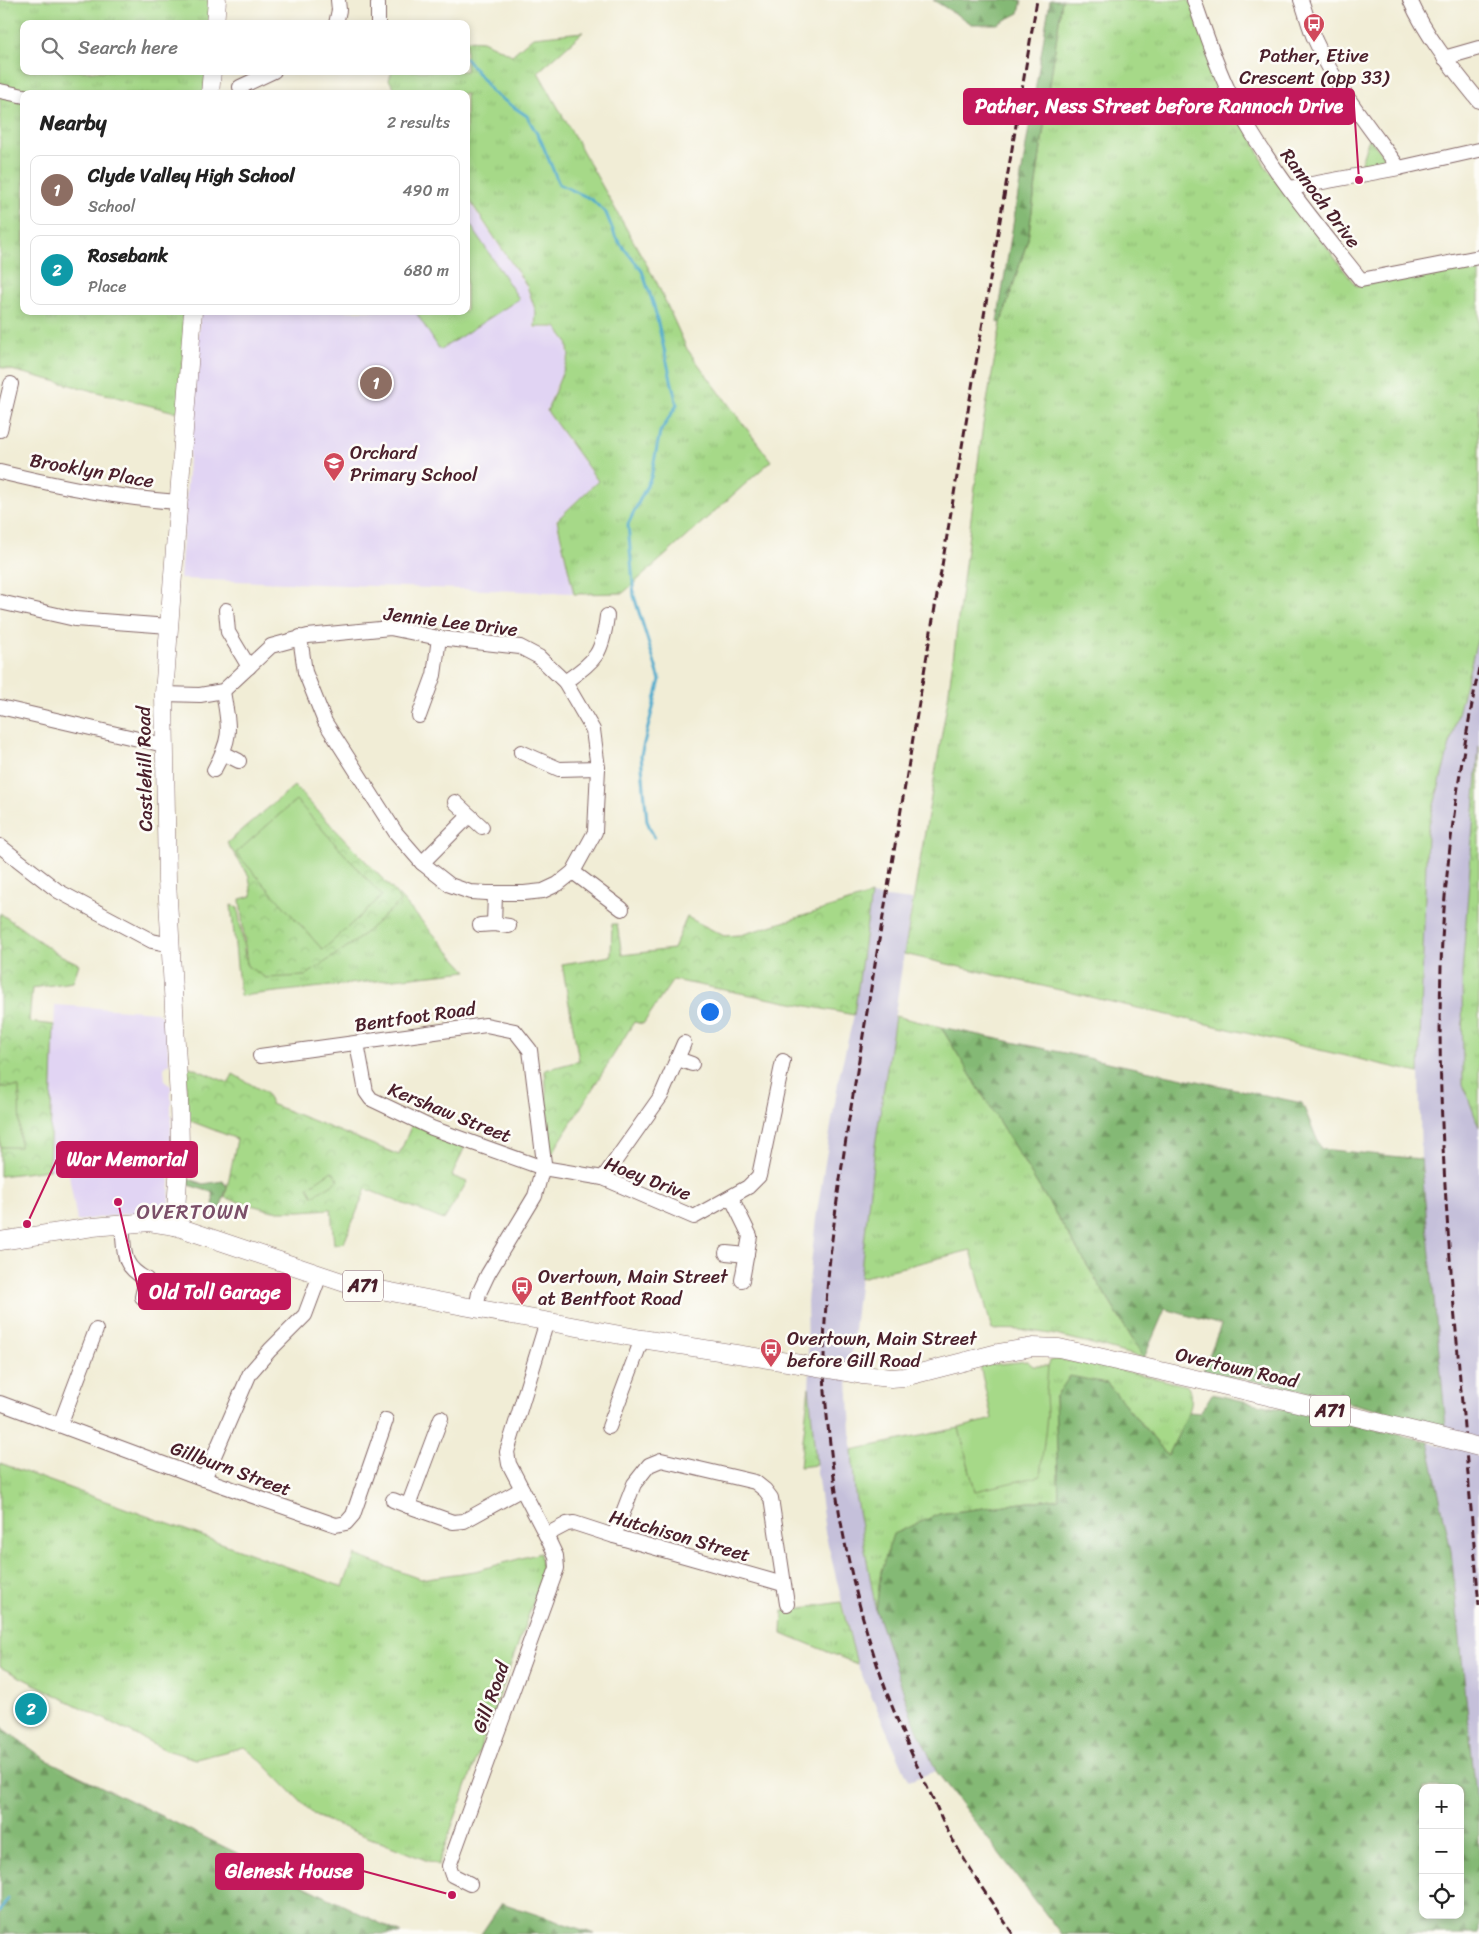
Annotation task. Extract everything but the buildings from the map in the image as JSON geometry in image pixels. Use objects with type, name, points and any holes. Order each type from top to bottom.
[{"type":"main road","points":[[215,20],[217,0]]},
{"type":"main road","points":[[210,90],[212,75]]},
{"type":"main road","name":"Castlehill Road","points":[[175,1226],[180,1148],[180,1099],[171,945],[164,694],[193,315]]},
{"type":"main road","name":"A71","points":[[0,1241],[92,1227],[149,1222],[175,1226],[346,1282],[476,1309],[642,1339]]},
{"type":"main road","name":"Overtown Road","points":[[642,1339],[862,1375],[891,1378],[904,1377],[998,1353],[1033,1347],[1059,1348],[1479,1447]]},
{"type":"street","points":[[337,20],[339,10],[338,0]]},
{"type":"street","name":"Rannoch Drive","points":[[1194,0],[1231,96],[1269,160],[1361,280],[1479,257]]},
{"type":"street","points":[[1301,0],[1314,38],[1332,73],[1399,168]]},
{"type":"street","points":[[1410,0],[1424,28],[1444,58],[1479,101]]},
{"type":"street","points":[[378,3],[378,20]]},
{"type":"street","points":[[1444,58],[1479,48]]},
{"type":"street","points":[[240,87],[266,75]]},
{"type":"street","points":[[0,91],[20,95]]},
{"type":"street","points":[[1290,188],[1399,168],[1479,150]]},
{"type":"street","points":[[0,430],[11,384]]},
{"type":"street","name":"Brooklyn Place","points":[[0,472],[97,494],[178,502]]},
{"type":"street","points":[[0,602],[75,619],[169,626]]},
{"type":"street","points":[[226,610],[228,632],[249,667]]},
{"type":"street","points":[[565,682],[592,662],[603,643],[607,616]]},
{"type":"street","name":"Jennie Lee Drive","points":[[223,691],[271,646],[300,638],[390,628],[439,638],[520,647],[539,657],[565,682],[593,730],[598,768],[595,832],[573,872],[558,884],[543,890],[495,894],[470,892],[450,885],[422,864],[396,833],[359,778],[325,722],[316,704],[305,672],[300,638]]},
{"type":"street","points":[[419,716],[434,675],[439,638]]},
{"type":"street","points":[[603,643],[616,648]]},
{"type":"street","points":[[164,694],[200,696],[223,691],[229,739],[214,770]]},
{"type":"street","points":[[0,708],[164,746]]},
{"type":"street","points":[[521,752],[559,769],[598,768]]},
{"type":"street","points":[[223,753],[239,761]]},
{"type":"street","points":[[455,802],[482,827]]},
{"type":"street","points":[[422,864],[469,816]]},
{"type":"street","points":[[0,846],[58,891],[152,941],[171,945]]},
{"type":"street","points":[[573,872],[622,908]]},
{"type":"street","points":[[495,894],[487,924],[509,926]]},
{"type":"street","name":"Bentfoot Road","points":[[260,1056],[486,1025],[515,1031],[530,1050],[544,1163],[535,1196],[488,1274],[479,1293],[476,1309]]},
{"type":"street","name":"Kershaw Street","points":[[357,1043],[366,1092],[371,1099],[432,1128],[543,1168]]},
{"type":"street","points":[[603,1178],[661,1096],[684,1043]]},
{"type":"street","points":[[678,1059],[692,1064]]},
{"type":"street","name":"Hoey Drive","points":[[543,1168],[603,1178],[694,1217],[748,1187],[759,1176],[783,1061]]},
{"type":"street","points":[[731,1197],[750,1236],[742,1280]]},
{"type":"street","points":[[122,1225],[127,1263],[133,1272],[146,1279],[142,1297]]},
{"type":"street","points":[[726,1253],[747,1255]]},
{"type":"street","points":[[204,1479],[250,1373],[270,1350],[306,1315],[320,1275]]},
{"type":"street","name":"Gill Road","points":[[470,1884],[452,1875],[449,1866],[557,1568],[556,1556],[509,1464],[507,1452],[547,1321]]},
{"type":"street","points":[[60,1425],[96,1330]]},
{"type":"street","points":[[609,1427],[642,1339]]},
{"type":"street","name":"Gillburn Street","points":[[0,1403],[204,1479],[336,1525],[346,1524],[353,1515],[386,1420]]},
{"type":"street","points":[[408,1506],[441,1418]]},
{"type":"street","points":[[614,1536],[634,1484],[649,1465],[661,1460],[755,1482],[771,1498],[787,1604]]},
{"type":"street","points":[[393,1500],[453,1522],[464,1521],[522,1489]]},
{"type":"street","name":"Hutchison Street","points":[[546,1535],[567,1524],[574,1523],[784,1584]]},
{"type":"shaded area","points":[[470,203],[526,286],[535,312],[534,328],[556,328],[566,341],[568,356],[546,411],[597,481],[556,520],[573,593],[180,579],[200,315],[470,315]]},
{"type":"shaded area","points":[[1479,633],[1479,746],[1471,860],[1463,1084],[1479,1127],[1479,1824],[1451,1551],[1428,1441],[1446,1447],[1446,1427],[1421,1159],[1419,1073],[1427,832]]},
{"type":"shaded area","points":[[871,895],[912,900],[875,1146],[848,1382],[855,1494],[876,1611],[912,1717],[936,1771],[909,1781],[857,1664],[825,1532],[816,1465],[809,1387],[811,1356],[808,1355],[807,1301],[816,1218],[839,1077],[854,1015]]},
{"type":"shaded area","points":[[55,1005],[157,1012],[166,1021],[169,1063],[164,1068],[165,1082],[171,1086],[171,1163],[164,1167],[170,1180],[168,1213],[138,1212],[77,1221],[68,1169],[49,1170]]},
{"type":"green space","points":[[0,0],[211,0],[210,20],[20,20],[20,75],[206,75],[204,90],[20,90],[20,315],[187,315],[179,409],[175,412],[0,367]]},
{"type":"green space","points":[[933,0],[1022,0],[1019,13],[997,24],[972,24]]},
{"type":"green space","points":[[1050,0],[1062,0],[1028,239],[1001,323],[997,322]]},
{"type":"green space","points":[[1062,0],[1189,0],[1264,164],[1356,286],[1479,263],[1479,633],[1427,832],[1419,1073],[904,954],[948,698],[983,424],[1001,323],[1028,239]]},
{"type":"green space","points":[[583,32],[538,72],[657,283],[687,349],[771,461],[623,593],[574,594],[557,520],[598,481],[547,411],[569,356],[567,341],[556,327],[535,327],[536,312],[527,286],[470,201],[470,90],[395,90],[389,80],[391,75],[470,75],[470,40],[483,41],[512,55],[533,37]]},
{"type":"green space","points":[[1369,138],[1386,159],[1384,163],[1359,169]]},
{"type":"green space","points":[[470,224],[519,299],[440,350],[418,315],[470,315]]},
{"type":"green space","points":[[1479,746],[1479,1127],[1463,1084],[1462,974]]},
{"type":"green space","points":[[294,786],[396,893],[400,902],[357,940],[305,976],[266,978],[247,966],[240,899],[252,896],[249,876],[227,843]]},
{"type":"green space","points":[[296,800],[382,896],[323,950],[236,853]]},
{"type":"green space","points":[[398,895],[467,971],[240,996],[231,905],[238,908],[245,957],[254,968],[383,911]]},
{"type":"green space","points":[[871,895],[854,1015],[673,980],[643,1024],[634,1022],[550,1157],[545,1070],[579,1061],[562,964],[611,956],[612,924],[617,924],[622,955],[673,949],[687,917],[724,936],[741,935]]},
{"type":"green space","points":[[0,913],[56,953],[79,964],[73,982],[32,988],[29,1022],[54,1025],[49,1170],[0,1176]]},
{"type":"green space","points":[[895,1016],[941,1027],[1144,1358],[1050,1334],[1030,1331],[992,1330],[971,1250],[860,1278],[875,1146]]},
{"type":"green space","points":[[941,1027],[1302,1103],[1321,1149],[1421,1159],[1446,1427],[1290,1388],[1203,1371],[1221,1325],[1165,1309],[1144,1358]]},
{"type":"green space","points":[[185,1065],[229,1083],[233,1074],[266,1093],[271,1104],[399,1155],[412,1124],[465,1146],[452,1176],[467,1182],[444,1220],[366,1189],[344,1243],[334,1245],[331,1209],[273,1211],[225,1198],[237,1139],[188,1120]]},
{"type":"green space","points":[[0,1087],[19,1087],[20,1147],[0,1147]]},
{"type":"green space","points":[[332,1171],[339,1180],[313,1196],[308,1187]]},
{"type":"green space","points":[[190,1179],[203,1184],[223,1181],[227,1187],[217,1219],[214,1218],[213,1195],[211,1192],[185,1184],[185,1180]]},
{"type":"green space","points":[[1056,1359],[1112,1368],[1189,1386],[1191,1403],[1186,1422],[1168,1456],[1107,1383],[1055,1398],[1059,1498],[939,1514],[881,1571],[876,1611],[855,1494],[852,1450],[959,1428],[975,1491],[1047,1416],[1046,1374],[1050,1361]]},
{"type":"green space","points":[[1027,1361],[1033,1366],[1048,1366],[1047,1416],[1040,1476],[975,1491],[959,1428],[992,1419],[980,1366]]},
{"type":"green space","points":[[1070,1376],[1107,1383],[1168,1456],[1189,1412],[1200,1413],[1212,1394],[1428,1441],[1451,1551],[1479,1824],[1479,1934],[1061,1934],[936,1771],[912,1717],[876,1611],[881,1571],[893,1534],[939,1514],[1059,1498],[1055,1398]]},
{"type":"green space","points":[[809,1387],[816,1465],[800,1467]]},
{"type":"green space","points":[[0,1463],[343,1587],[355,1555],[420,1579],[475,1571],[540,1553],[542,1578],[438,1865],[315,1816],[261,1761],[244,1747],[196,1759],[166,1750],[0,1667]]},
{"type":"green space","points":[[841,1602],[857,1664],[782,1633],[783,1611]]},
{"type":"green space","points":[[0,1726],[45,1759],[402,1934],[0,1934]]},
{"type":"green space","points":[[502,1903],[595,1934],[481,1934]]},
{"type":"waterway","points":[[470,63],[493,93],[527,116],[541,141],[559,184],[591,199],[606,213],[616,238],[642,271],[654,306],[677,405],[660,432],[651,477],[628,524],[634,596],[660,680],[641,755],[647,821],[654,837]]},
{"type":"waterway","points":[[0,1911],[8,1899]]},
{"type":"railway","points":[[1013,1934],[977,1880],[948,1831],[898,1721],[869,1640],[839,1513],[827,1416],[824,1362],[829,1270],[849,1119],[1037,0]]},
{"type":"railway","points":[[1479,668],[1466,736],[1451,837],[1444,906],[1440,990],[1441,1091],[1449,1242],[1479,1606]]},
{"type":"place","name":"Pather, Etive Crescent (opp 33)","points":[[1314,43]]},
{"type":"place","name":"Pather, Ness Street before Rannoch Drive","points":[[1359,180]]},
{"type":"place","name":"Clyde Valley High School","points":[[376,383]]},
{"type":"place","name":"Orchard Primary School","points":[[334,482]]},
{"type":"place","name":"Old Toll Garage","points":[[118,1202]]},
{"type":"place","name":"War Memorial","points":[[27,1224]]},
{"type":"place","name":"Overtown, Main Street at Bentfoot Road","points":[[522,1306]]},
{"type":"place","name":"Overtown, Main Street before Gill Road","points":[[771,1368]]},
{"type":"place","name":"Rosebank","points":[[31,1709]]},
{"type":"place","name":"Glenesk House","points":[[452,1895]]},
{"type":"district","name":"OVERTOWN","points":[[193,1212]]}]
